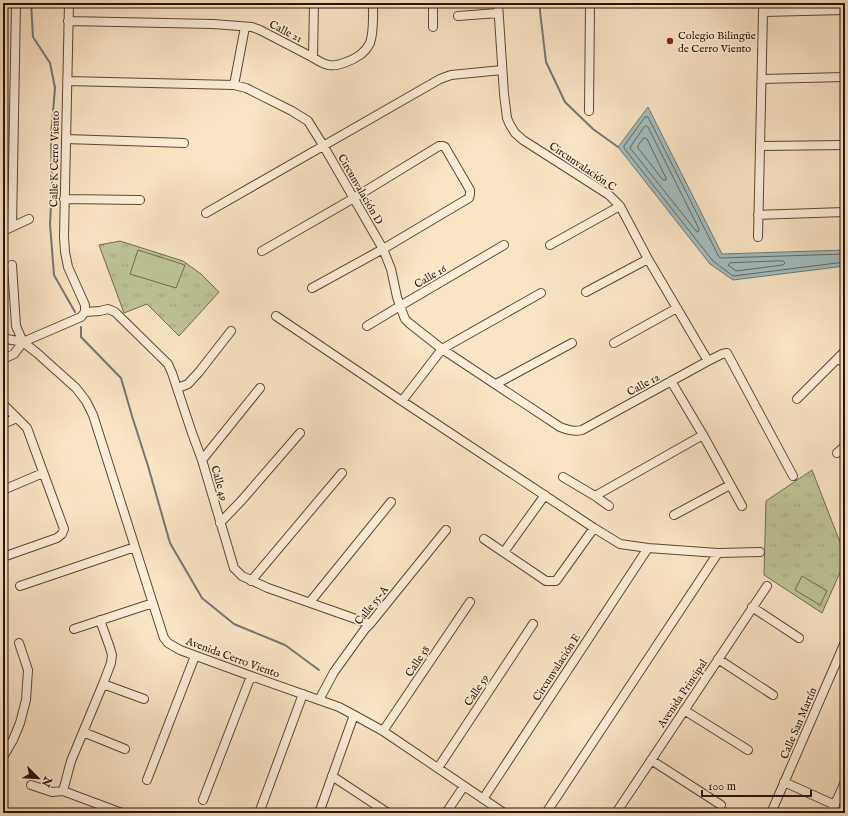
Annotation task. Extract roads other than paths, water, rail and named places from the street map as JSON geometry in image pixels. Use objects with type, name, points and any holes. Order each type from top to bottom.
[{"type":"street","points":[[12,227],[16,3]]},
{"type":"street","name":"Calle K Cerro Viento","points":[[69,3],[64,236],[68,267],[85,306],[85,312]]},
{"type":"street","points":[[313,57],[314,3]]},
{"type":"street","name":"Calle 21","points":[[68,20],[213,24],[252,27],[313,57],[322,63],[336,66],[361,55],[366,50],[372,36],[373,3]]},
{"type":"street","points":[[433,3],[433,27]]},
{"type":"street","name":"Circunvalación C","points":[[498,3],[504,94],[509,123],[515,133],[523,140],[609,195],[620,206],[648,259],[708,361]]},
{"type":"street","points":[[589,111],[590,3]]},
{"type":"street","points":[[758,237],[764,3]]},
{"type":"street","points":[[763,12],[845,10]]},
{"type":"street","points":[[458,16],[498,12]]},
{"type":"street","points":[[234,85],[245,27]]},
{"type":"street","points":[[206,213],[440,79],[451,75],[502,70]]},
{"type":"street","points":[[762,79],[845,77]]},
{"type":"street","name":"Circunvalación D","points":[[67,81],[234,85],[246,88],[292,111],[308,121],[383,249],[391,269],[397,298],[405,319],[442,349],[560,427],[569,431]]},
{"type":"street","points":[[66,139],[184,142]]},
{"type":"street","points":[[760,146],[845,145]]},
{"type":"street","points":[[262,251],[354,198],[439,146],[446,147],[470,190],[469,198],[383,249],[312,288]]},
{"type":"street","points":[[64,199],[140,200]]},
{"type":"street","points":[[550,245],[620,206]]},
{"type":"street","points":[[758,215],[845,212]]},
{"type":"street","points":[[3,231],[29,220]]},
{"type":"street","name":"Calle 16","points":[[367,326],[504,245]]},
{"type":"street","points":[[586,292],[648,259]]},
{"type":"street","points":[[12,265],[16,326],[22,342]]},
{"type":"street","points":[[402,401],[442,349],[541,293]]},
{"type":"street","points":[[614,343],[677,308]]},
{"type":"street","name":"Calle 49","points":[[85,312],[108,309],[115,312],[168,364],[178,388],[202,460],[234,568],[242,576],[251,581],[370,624]]},
{"type":"street","points":[[3,341],[7,339],[22,342],[81,318],[85,312]]},
{"type":"street","points":[[276,316],[402,401],[620,544],[648,548],[718,553],[760,552]]},
{"type":"street","points":[[178,388],[188,384],[199,372],[230,331]]},
{"type":"street","points":[[3,359],[14,354],[22,342]]},
{"type":"street","name":"Avenida Cerro Viento","points":[[22,342],[37,353],[76,388],[86,401],[93,415],[162,632],[168,643],[195,656],[339,707],[382,732],[504,813]]},
{"type":"street","points":[[496,384],[572,343]]},
{"type":"street","points":[[797,399],[845,351]]},
{"type":"street","name":"Calle 12","points":[[569,431],[582,430],[708,361],[727,353],[793,476]]},
{"type":"street","points":[[838,358],[845,364]]},
{"type":"street","points":[[671,381],[703,434],[742,506]]},
{"type":"street","points":[[202,460],[260,388]]},
{"type":"street","points":[[3,404],[27,428],[64,529],[62,534],[57,538],[3,557]]},
{"type":"street","points":[[3,424],[17,418]]},
{"type":"street","points":[[220,523],[300,433]]},
{"type":"street","points":[[595,496],[703,434]]},
{"type":"street","points":[[837,453],[845,446]]},
{"type":"street","points":[[3,490],[43,473]]},
{"type":"street","points":[[251,581],[342,473]]},
{"type":"street","points":[[563,477],[595,496],[608,506]]},
{"type":"street","points":[[674,515],[730,484]]},
{"type":"street","points":[[504,552],[545,495]]},
{"type":"street","points":[[310,602],[392,502]]},
{"type":"street","points":[[484,539],[546,581],[556,581],[594,528]]},
{"type":"street","name":"Calle 55-A","points":[[319,700],[334,672],[365,629],[446,530]]},
{"type":"street","points":[[20,586],[135,547]]},
{"type":"street","name":"Circunvalación E","points":[[483,799],[648,548]]},
{"type":"street","points":[[546,813],[718,553]]},
{"type":"street","name":"Avenida Principal","points":[[619,812],[651,760],[767,586]]},
{"type":"street","name":"Calle 58","points":[[382,732],[470,602]]},
{"type":"street","points":[[74,629],[153,603]]},
{"type":"street","points":[[752,607],[799,638]]},
{"type":"street","points":[[63,791],[71,761],[104,684],[111,663],[112,655],[100,620]]},
{"type":"street","name":"Calle 59","points":[[438,768],[533,624]]},
{"type":"street","name":"Calle San Martín","points":[[771,813],[845,642]]},
{"type":"street","points":[[3,757],[13,740],[20,723],[26,700],[28,670],[19,643]]},
{"type":"street","points":[[147,780],[195,656]]},
{"type":"street","points":[[718,659],[774,695]]},
{"type":"street","points":[[203,800],[251,676]]},
{"type":"street","points":[[104,684],[144,699]]},
{"type":"street","points":[[259,813],[303,694]]},
{"type":"street","points":[[684,710],[748,750]]},
{"type":"street","points":[[319,813],[354,715]]},
{"type":"street","points":[[83,732],[125,749]]},
{"type":"street","points":[[651,760],[721,805]]},
{"type":"street","points":[[332,776],[388,813]]},
{"type":"street","points":[[784,782],[835,805]]},
{"type":"street","points":[[831,813],[845,782]]},
{"type":"street","points":[[31,785],[52,792],[63,791],[122,813]]},
{"type":"street","points":[[446,813],[464,786]]},
{"type":"water","points":[[648,107],[722,254],[845,250],[845,266],[733,280],[710,264],[618,147]]},
{"type":"waterway","points":[[31,3],[33,37],[50,63],[55,88],[51,136],[52,187],[50,224],[54,275],[75,312]]},
{"type":"waterway","points":[[540,3],[546,62],[565,102],[593,129],[618,147]]},
{"type":"waterway","points":[[81,327],[81,337],[121,378],[170,543],[202,598],[234,624],[285,645],[319,670]]},
{"type":"place","name":"Colegio Bilingüe de Cerro Viento","points":[[670,41]]}]
